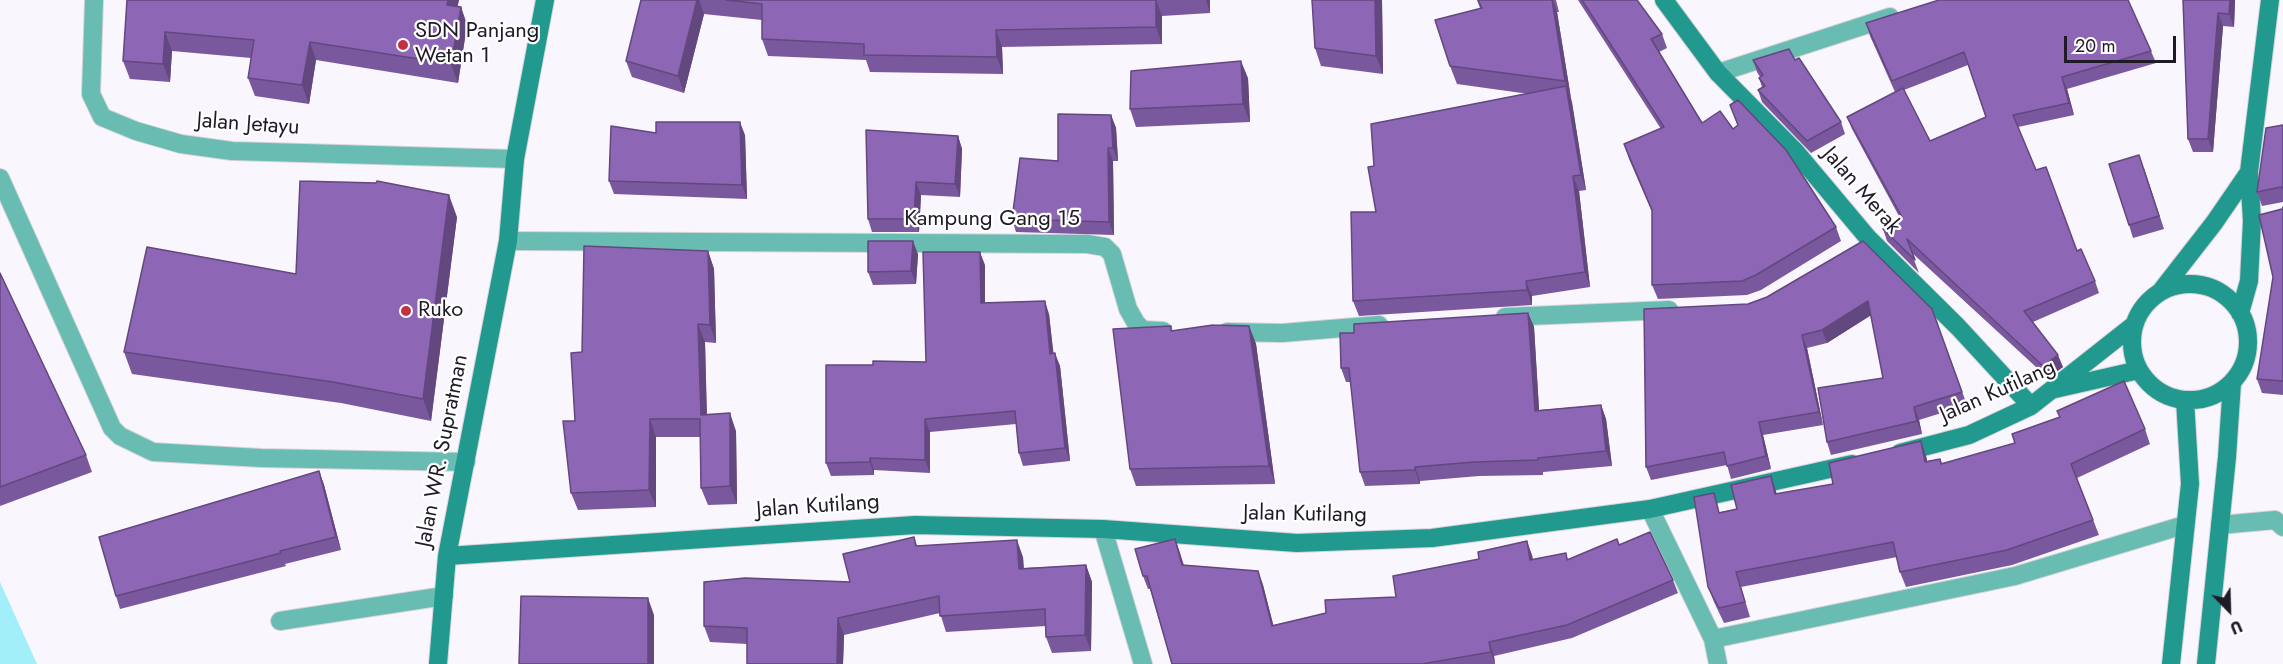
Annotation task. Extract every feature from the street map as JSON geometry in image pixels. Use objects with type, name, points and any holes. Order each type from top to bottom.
[{"type":"street","name":"Jalan Jetayu","points":[[94,0],[91,94],[102,117],[136,131],[181,144],[232,151],[515,159]]},
{"type":"street","name":"Jalan WR. Supratman","points":[[438,664],[447,556],[508,241],[515,159],[545,0]]},
{"type":"street","name":"Jalan Merak","points":[[1664,0],[1718,73],[1795,151],[1868,238],[1958,327],[2031,406]]},
{"type":"street","points":[[2240,313],[2249,281],[2252,221],[2249,172],[2270,0]]},
{"type":"street","points":[[1718,73],[1910,11]]},
{"type":"street","points":[[2161,291],[2178,285],[2196,284],[2213,288],[2229,298],[2240,313],[2247,330],[2248,349],[2243,367],[2232,383],[2202,399],[2185,400],[2167,395],[2150,385],[2139,370],[2133,353],[2132,335],[2135,324],[2147,303],[2161,291],[2214,223],[2249,172]]},
{"type":"street","points":[[0,178],[112,428],[120,436],[153,452],[261,458],[466,462]]},
{"type":"street","points":[[2252,221],[2273,215]]},
{"type":"street","points":[[1848,250],[1868,238]]},
{"type":"street","name":"Kampung Gang 15","points":[[508,241],[1087,244],[1105,247],[1112,254],[1128,309],[1143,330],[1179,331]]},
{"type":"street","points":[[1488,318],[1690,309]]},
{"type":"street","points":[[1213,332],[1282,333],[1396,324]]},
{"type":"street","points":[[2050,390],[2135,324]]},
{"type":"street","name":"Jalan Kutilang","points":[[447,556],[915,525],[1103,529],[1297,543],[1421,538],[1650,509],[1880,458],[1969,435],[2031,406],[2050,390],[2139,370]]},
{"type":"street","points":[[2206,664],[2232,383]]},
{"type":"street","points":[[2171,664],[2190,484],[2185,400]]},
{"type":"street","points":[[1650,509],[1713,639],[1718,664]]},
{"type":"street","points":[[2220,525],[2280,522]]},
{"type":"street","points":[[1713,639],[2015,576],[2184,525]]},
{"type":"street","points":[[1103,529],[1143,664]]},
{"type":"street","points":[[280,621],[444,596]]},
{"type":"water","points":[[0,582],[37,664],[0,664]]},
{"type":"building","points":[[127,0],[448,0],[447,5],[461,7],[451,64],[310,42],[302,85],[248,78],[254,40],[165,32],[163,64],[123,61]]},
{"type":"building","points":[[641,0],[697,0],[678,76],[626,61]]},
{"type":"building","points":[[726,0],[1156,0],[1156,27],[996,30],[997,57],[864,55],[864,44],[762,39],[762,4]]},
{"type":"building","points":[[1312,0],[1375,0],[1376,56],[1315,48]]},
{"type":"building","points":[[1478,0],[1552,0],[1565,81],[1450,66],[1435,20],[1482,8]]},
{"type":"building","points":[[1582,0],[1637,0],[1662,34],[1651,39],[1702,123],[1720,111],[1733,129],[1738,125],[1730,105],[1738,100],[1786,150],[1836,227],[1742,281],[1652,285],[1652,210],[1624,144],[1664,127]]},
{"type":"building","points":[[1939,0],[2128,0],[2151,51],[2062,77],[2069,103],[2013,115],[2036,170],[2046,167],[2077,251],[2081,249],[2095,281],[2024,311],[2058,355],[2043,366],[1907,239],[1915,260],[1883,229],[1902,217],[1847,117],[1903,88],[1930,141],[1986,117],[1964,52],[1892,81],[1866,23]]},
{"type":"building","points":[[2183,0],[2230,0],[2229,14],[2218,13],[2208,139],[2188,139]]},
{"type":"building","points":[[1789,49],[1795,60],[1799,58],[1841,122],[1807,141],[1758,90],[1765,86],[1759,78],[1763,75],[1753,60]]},
{"type":"building","points":[[1241,61],[1243,104],[1130,109],[1131,71]]},
{"type":"building","points":[[1566,86],[1581,175],[1573,176],[1585,272],[1526,281],[1527,290],[1353,301],[1351,212],[1376,212],[1368,167],[1374,166],[1371,124]]},
{"type":"building","points":[[1058,114],[1111,115],[1113,148],[1108,148],[1109,222],[1012,219],[1020,158],[1058,161]]},
{"type":"building","points":[[656,122],[740,122],[742,185],[609,181],[611,126],[656,133]]},
{"type":"building","points":[[2283,125],[2283,189],[2281,187],[2257,192],[2266,128]]},
{"type":"building","points":[[866,130],[958,136],[955,184],[916,182],[914,219],[868,219]]},
{"type":"building","points":[[2139,155],[2159,216],[2129,225],[2109,164]]},
{"type":"building","points":[[300,181],[376,183],[377,181],[449,195],[423,399],[333,382],[124,352],[147,247],[296,274]]},
{"type":"building","points":[[2283,207],[2283,381],[2257,379],[2273,277],[2259,215]]},
{"type":"building","points":[[868,241],[913,241],[911,271],[868,272]]},
{"type":"building","points":[[1863,241],[1932,309],[1962,392],[1914,407],[1917,421],[1827,442],[1818,388],[1883,378],[1868,301],[1822,330],[1802,335],[1819,412],[1759,422],[1766,456],[1727,466],[1724,452],[1646,467],[1644,309],[1748,304],[1767,297]]},
{"type":"building","points":[[584,246],[708,251],[710,325],[698,324],[701,415],[730,413],[730,486],[701,488],[700,419],[650,419],[649,490],[571,493],[563,421],[575,421],[571,353],[582,352]]},
{"type":"building","points":[[923,252],[980,252],[981,303],[1045,301],[1050,354],[1055,353],[1065,448],[1019,453],[1015,411],[925,419],[925,460],[870,458],[870,462],[826,463],[826,365],[873,365],[873,361],[926,362]]},
{"type":"building","points":[[0,273],[86,455],[0,487]]},
{"type":"building","points":[[1528,313],[1535,411],[1601,405],[1606,451],[1538,458],[1538,460],[1474,462],[1415,467],[1415,470],[1360,472],[1349,368],[1341,368],[1340,333],[1354,333],[1354,324]]},
{"type":"building","points":[[1213,325],[1249,326],[1269,466],[1130,469],[1113,329],[1171,326],[1171,331]]},
{"type":"building","points":[[2124,381],[2145,429],[2071,464],[2093,520],[2007,550],[1900,572],[1893,542],[1736,572],[1745,602],[1719,608],[1708,587],[1694,497],[1714,493],[1719,513],[1737,509],[1731,485],[1771,476],[1775,494],[1833,484],[1829,463],[1921,441],[1925,462],[1940,459],[1941,464],[2015,443],[2012,434],[2060,417],[2057,411]]},
{"type":"building","points":[[319,471],[336,537],[116,596],[99,537]]},
{"type":"building","points":[[1650,532],[1673,580],[1567,625],[1489,642],[1491,652],[1422,664],[1172,664],[1147,576],[1143,576],[1135,549],[1175,539],[1182,565],[1258,571],[1272,626],[1326,613],[1325,600],[1396,597],[1393,576],[1479,559],[1478,552],[1527,541],[1530,560],[1566,553],[1567,560],[1617,539],[1619,545]]},
{"type":"building","points":[[914,537],[916,546],[1017,540],[1019,569],[1086,565],[1085,635],[1046,637],[1045,609],[940,616],[939,596],[838,618],[837,664],[747,664],[747,628],[704,626],[704,582],[745,578],[850,582],[843,554]]},
{"type":"building","points":[[521,596],[648,598],[648,664],[519,664]]},
{"type":"place","name":"SDN Panjang Wetan 1","points":[[403,45]]},
{"type":"place","name":"Ruko","points":[[406,311]]}]
